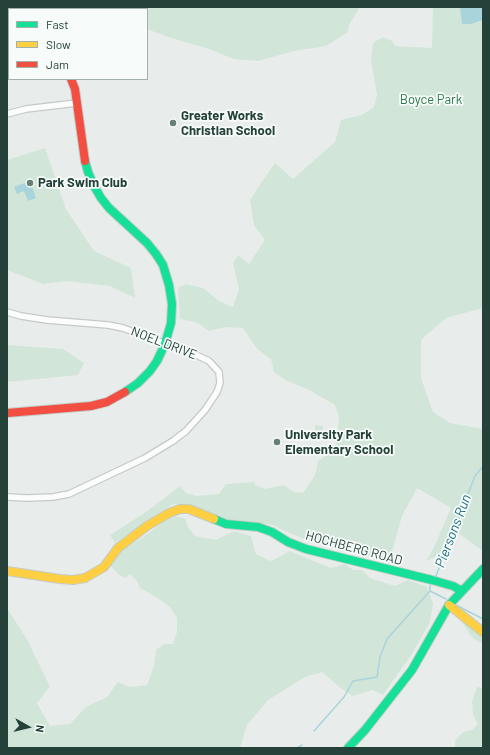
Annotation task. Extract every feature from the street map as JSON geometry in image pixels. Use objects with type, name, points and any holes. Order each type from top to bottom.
[{"type":"street","points":[[7,413],[91,406],[114,399],[131,389],[145,377],[157,361],[165,344],[171,323],[172,304],[170,285],[163,265],[147,243],[109,208],[94,186],[88,172],[84,158],[75,89],[71,80]]},
{"type":"street","points":[[7,114],[26,109],[77,103]]},
{"type":"street","name":"NOEL DRIVE","points":[[7,312],[47,320],[108,324],[123,328],[209,361],[219,372],[220,383],[217,392],[205,410],[186,431],[173,441],[144,458],[69,494],[53,497],[27,498],[7,496]]},
{"type":"street","name":"HOCHBERG ROAD","points":[[7,571],[60,579],[73,580],[85,578],[104,567],[118,548],[147,526],[169,513],[180,509],[189,509],[226,524],[258,527],[272,532],[288,542],[306,549],[432,580],[453,586],[462,591]]},
{"type":"street","points":[[348,748],[365,730],[412,670],[449,605],[483,569]]},
{"type":"street","points":[[449,605],[483,632]]},
{"type":"green space","points":[[360,7],[349,25],[348,32],[326,46],[294,51],[258,61],[234,59],[209,49],[148,29],[148,8]]},
{"type":"green space","name":"Boyce Park","points":[[433,7],[483,7],[483,308],[446,318],[421,340],[421,378],[433,412],[450,423],[483,429],[483,551],[458,533],[450,550],[426,561],[435,545],[451,508],[417,488],[402,516],[389,562],[353,551],[312,542],[273,525],[225,519],[189,504],[173,504],[115,543],[110,535],[146,512],[180,486],[186,493],[196,496],[219,494],[226,484],[254,482],[255,485],[265,489],[284,485],[294,492],[303,493],[314,477],[318,461],[327,455],[336,444],[339,417],[335,405],[309,390],[285,380],[274,372],[271,359],[257,349],[243,328],[225,327],[209,331],[198,323],[180,319],[178,288],[186,284],[203,288],[219,301],[233,307],[239,289],[233,263],[238,255],[249,264],[265,240],[254,225],[250,200],[261,183],[275,163],[293,179],[335,142],[341,120],[362,115],[374,107],[377,95],[371,60],[373,43],[383,37],[392,41],[395,46],[432,48]]},
{"type":"green space","points":[[45,148],[66,209],[94,251],[131,268],[135,298],[110,286],[67,281],[43,284],[7,270],[7,160]]},
{"type":"green space","points":[[7,345],[63,349],[84,363],[78,375],[7,382]]},
{"type":"green space","points":[[315,425],[323,426],[322,435],[315,434]]},
{"type":"green space","points":[[171,516],[185,518],[188,527],[195,536],[216,540],[234,531],[251,536],[256,554],[271,561],[290,551],[331,568],[345,564],[353,570],[362,570],[370,578],[395,586],[408,580],[427,587],[433,604],[430,622],[412,654],[383,695],[372,690],[353,696],[338,686],[322,672],[305,677],[268,700],[247,725],[240,748],[7,748],[7,608],[28,641],[50,687],[37,703],[50,726],[70,724],[86,707],[107,697],[118,682],[130,687],[147,685],[154,666],[156,650],[164,644],[173,644],[177,632],[177,618],[170,607],[140,588],[137,581],[130,574],[125,578],[118,574],[110,565],[123,550]]},
{"type":"green space","points":[[460,619],[483,636],[483,643],[478,642],[471,636]]},
{"type":"green space","points":[[477,687],[483,688],[483,748],[456,748],[455,741],[463,732],[472,730],[478,724],[473,715],[472,701]]},
{"type":"water","points":[[460,7],[483,7],[483,20],[471,24],[462,24]]},
{"type":"water","points":[[30,181],[36,198],[28,201],[24,191],[17,194],[14,187]]},
{"type":"waterway","name":"Piersons Run","points":[[436,576],[475,476],[483,466]]},
{"type":"waterway","name":"Piersons Run","points":[[314,731],[344,697],[353,681],[377,677],[380,657],[387,639],[430,591],[430,585]]},
{"type":"waterway","points":[[430,591],[446,599]]},
{"type":"waterway","points":[[458,606],[483,619]]},
{"type":"waterway","name":"Piersons Run","points":[[297,748],[302,745]]},
{"type":"traffic: fast","points":[[85,161],[94,186],[101,198],[109,208],[147,243],[156,254],[163,265],[169,285],[172,304],[171,323],[165,344],[157,361],[150,371],[138,383],[125,392]]},
{"type":"traffic: fast","points":[[214,519],[226,524],[258,527],[272,532],[288,542],[306,549],[432,580],[453,586],[462,591]]},
{"type":"traffic: fast","points":[[348,748],[365,730],[412,670],[449,605],[483,569]]},
{"type":"traffic: slow","points":[[7,571],[60,579],[73,580],[85,578],[104,567],[118,548],[147,526],[169,513],[180,509],[189,509],[214,519]]},
{"type":"traffic: slow","points":[[449,605],[483,632]]},
{"type":"traffic: jam","points":[[71,80],[75,89],[85,161]]},
{"type":"traffic: jam","points":[[7,413],[91,406],[107,402],[125,392]]},
{"type":"place","name":"Greater Works Christian School","points":[[173,123]]},
{"type":"place","name":"Park Swim Club","points":[[30,183]]},
{"type":"place","name":"University Park Elementary School","points":[[277,442]]}]
